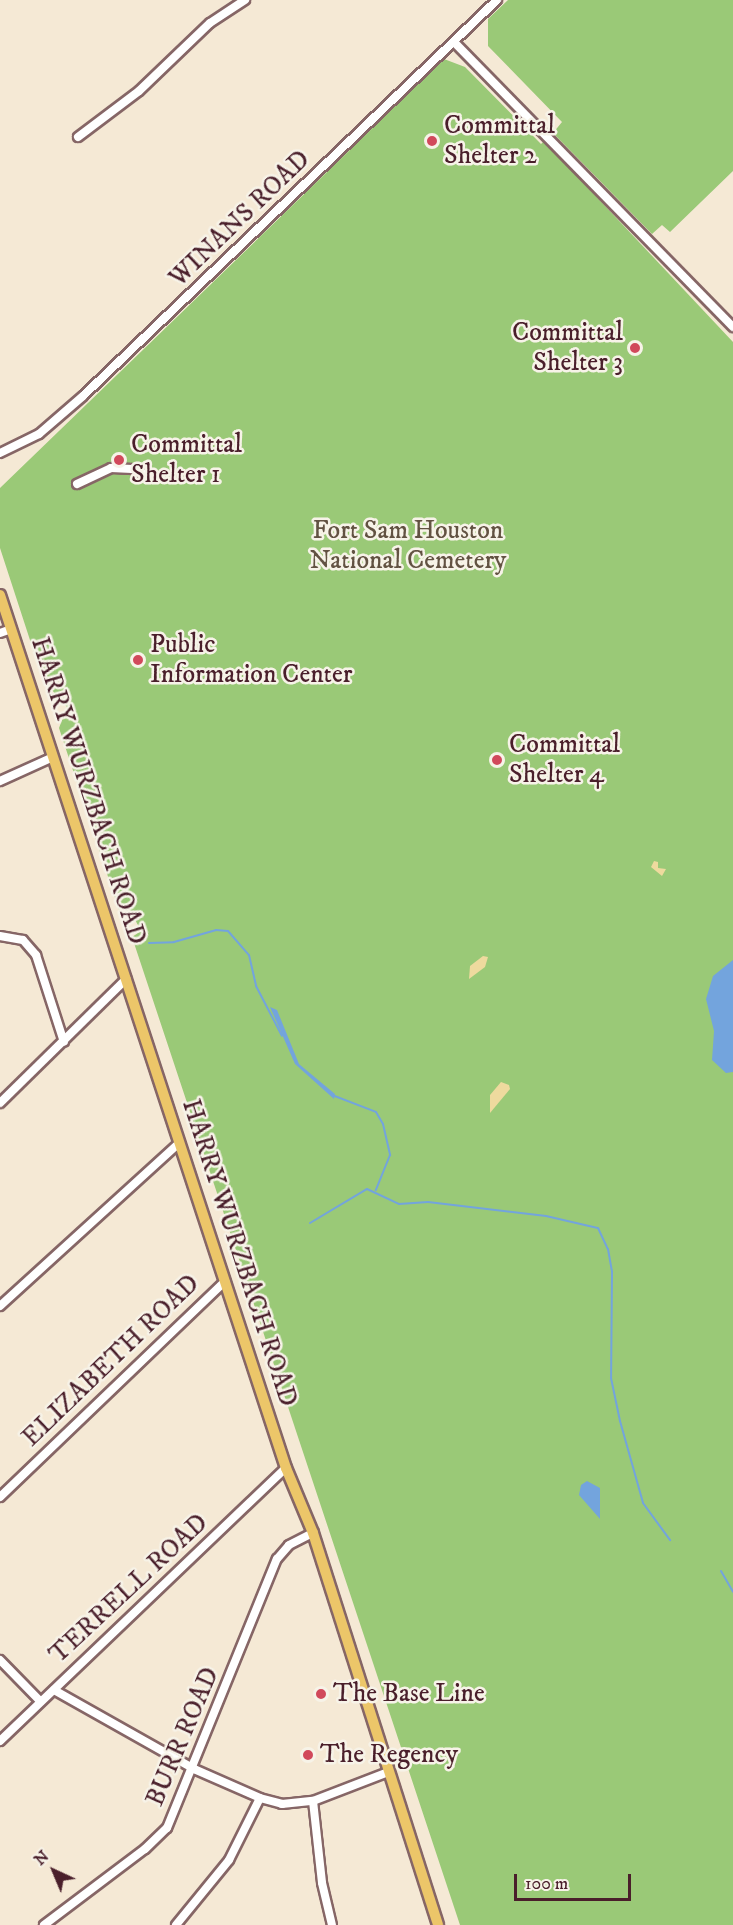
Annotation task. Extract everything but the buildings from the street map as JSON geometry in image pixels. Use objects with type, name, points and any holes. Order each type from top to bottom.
[{"type":"main road","name":"HARRY WURZBACH ROAD","points":[[0,595],[286,1468],[313,1533],[438,1925]]},
{"type":"street","points":[[78,137],[139,91],[210,23],[245,0]]},
{"type":"street","name":"WINANS ROAD","points":[[0,453],[39,434],[83,396],[497,0]]},
{"type":"street","points":[[454,42],[733,327]]},
{"type":"street","points":[[77,484],[111,468],[132,469],[148,475]]},
{"type":"street","points":[[0,633],[11,629]]},
{"type":"street","points":[[0,780],[53,757]]},
{"type":"street","points":[[0,936],[23,940],[36,955],[64,1042]]},
{"type":"street","points":[[0,1103],[126,979]]},
{"type":"street","points":[[0,1306],[179,1143]]},
{"type":"street","name":"ELIZABETH ROAD","points":[[0,1497],[225,1281]]},
{"type":"street","name":"TERRELL ROAD","points":[[0,1741],[286,1468]]},
{"type":"street","name":"BURR ROAD","points":[[44,1925],[161,1835],[172,1821],[277,1559],[289,1545],[313,1533]]},
{"type":"street","points":[[0,1659],[40,1701]]},
{"type":"street","points":[[54,1690],[194,1769],[260,1798],[282,1804],[313,1801],[388,1773]]},
{"type":"street","points":[[176,1925],[229,1860],[260,1798]]},
{"type":"street","points":[[313,1801],[332,1925]]},
{"type":"green space","points":[[508,0],[733,0],[733,171],[670,232],[662,225],[652,234],[553,133],[562,122],[488,46],[488,19]]},
{"type":"green space","name":"Fort Sam Houston National Cemetery","points":[[444,59],[465,67],[541,144],[544,141],[733,342],[733,1925],[460,1925],[132,937],[141,931],[130,910],[120,913],[59,728],[67,707],[43,680],[0,548],[0,488]]},
{"type":"sand","points":[[654,861],[658,862],[658,868],[666,869],[662,876],[651,867]]},
{"type":"sand","points":[[483,956],[488,957],[485,967],[469,979],[470,966]]},
{"type":"sand","points":[[501,1082],[509,1085],[510,1089],[490,1113],[490,1095]]},
{"type":"water","points":[[733,960],[733,1072],[726,1073],[712,1060],[714,1031],[706,999],[713,976]]},
{"type":"water","points":[[270,1007],[277,1010],[299,1064],[335,1094],[334,1099],[295,1064]]},
{"type":"water","points":[[587,1481],[600,1488],[600,1519],[579,1495],[581,1485]]},
{"type":"waterway","points":[[149,943],[174,942],[216,930],[228,931],[249,955],[256,986],[282,1036]]},
{"type":"waterway","points":[[332,1095],[376,1112],[383,1124],[390,1155],[376,1190]]},
{"type":"waterway","points":[[310,1223],[367,1189],[399,1204],[428,1202],[546,1216],[598,1228],[608,1249],[612,1272],[611,1378],[620,1421],[643,1503],[670,1540]]},
{"type":"waterway","points":[[721,1571],[733,1592]]},
{"type":"place","name":"Committal Shelter 2","points":[[432,141]]},
{"type":"place","name":"Committal Shelter 3","points":[[635,348]]},
{"type":"place","name":"Committal Shelter 1","points":[[119,460]]},
{"type":"place","name":"Public Information Center","points":[[138,660]]},
{"type":"place","name":"Committal Shelter 4","points":[[497,760]]},
{"type":"place","name":"The Base Line","points":[[321,1694]]},
{"type":"place","name":"The Regency","points":[[308,1755]]}]
